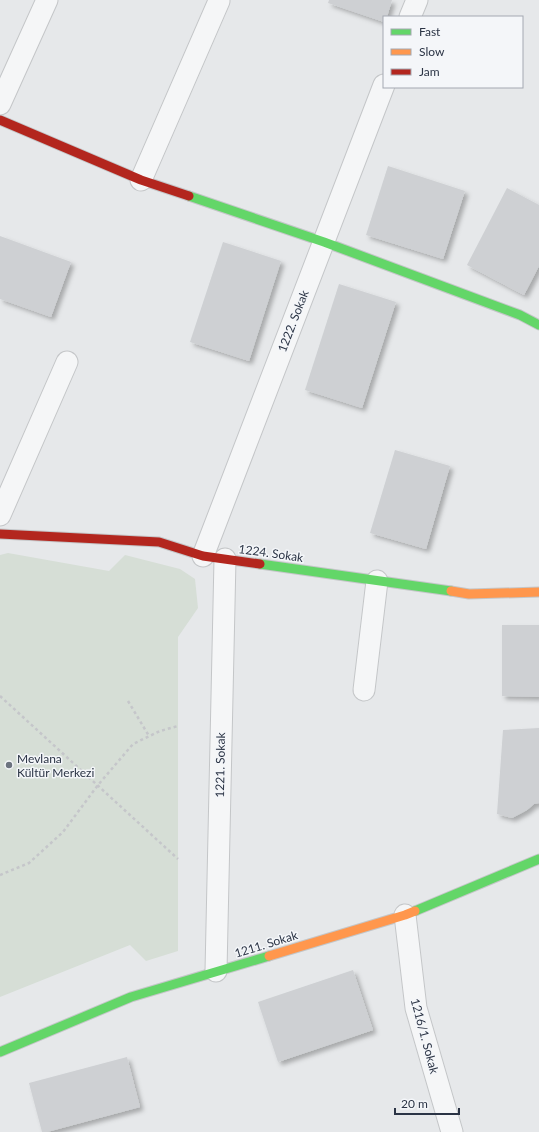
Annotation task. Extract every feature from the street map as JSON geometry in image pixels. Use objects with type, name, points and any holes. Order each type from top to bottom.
[{"type":"street","points":[[0,104],[47,0]]},
{"type":"street","points":[[410,16],[417,0]]},
{"type":"street","points":[[141,180],[219,1]]},
{"type":"street","name":"1222. Sokak","points":[[203,556],[383,88]]},
{"type":"street","points":[[0,120],[141,180],[324,242],[520,315],[539,326]]},
{"type":"street","points":[[0,515],[67,362]]},
{"type":"street","name":"1224. Sokak","points":[[0,534],[159,542],[203,556],[468,594],[539,592]]},
{"type":"street","name":"1221. Sokak","points":[[216,971],[225,559]]},
{"type":"street","points":[[364,690],[377,581]]},
{"type":"street","name":"1211. Sokak","points":[[0,1052],[131,997],[405,915],[539,859]]},
{"type":"street","name":"1216/1. Sokak","points":[[405,915],[416,1008],[452,1132]]},
{"type":"path","points":[[0,696],[178,859]]},
{"type":"path","points":[[128,701],[149,736]]},
{"type":"path","points":[[0,875],[29,863],[63,832],[98,786],[133,744],[160,731],[178,726]]},
{"type":"shaded area","points":[[8,553],[109,571],[125,555],[180,569],[195,579],[198,608],[178,637],[178,951],[146,961],[130,945],[0,997],[0,555]]},
{"type":"building","points":[[329,0],[392,0],[387,16],[383,16],[383,22],[328,3]]},
{"type":"building","points":[[388,166],[465,191],[443,259],[366,235]]},
{"type":"building","points":[[507,188],[539,205],[539,266],[524,295],[467,265]]},
{"type":"building","points":[[0,236],[71,262],[51,317],[0,299]]},
{"type":"building","points":[[223,242],[281,261],[249,361],[190,342]]},
{"type":"building","points":[[339,284],[396,302],[362,408],[305,390]]},
{"type":"building","points":[[395,450],[450,466],[426,549],[370,533]]},
{"type":"building","points":[[502,625],[539,625],[539,697],[502,696]]},
{"type":"building","points":[[539,728],[539,803],[534,804],[527,810],[512,818],[497,814],[503,730]]},
{"type":"building","points":[[353,970],[373,1030],[278,1062],[258,1002]]},
{"type":"building","points":[[127,1057],[140,1107],[47,1132],[42,1132],[29,1083]]},
{"type":"traffic: fast","points":[[189,196],[324,242],[520,315],[539,325]]},
{"type":"traffic: fast","points":[[260,564],[451,591]]},
{"type":"traffic: fast","points":[[415,911],[539,859]]},
{"type":"traffic: fast","points":[[0,1052],[131,997],[269,956]]},
{"type":"traffic: slow","points":[[451,591],[469,594],[539,592]]},
{"type":"traffic: slow","points":[[269,956],[415,911]]},
{"type":"traffic: jam","points":[[0,120],[141,180],[189,196]]},
{"type":"traffic: jam","points":[[0,534],[159,542],[203,556],[260,564]]},
{"type":"place","name":"Mevlana Kültür Merkezi","points":[[9,765]]}]
